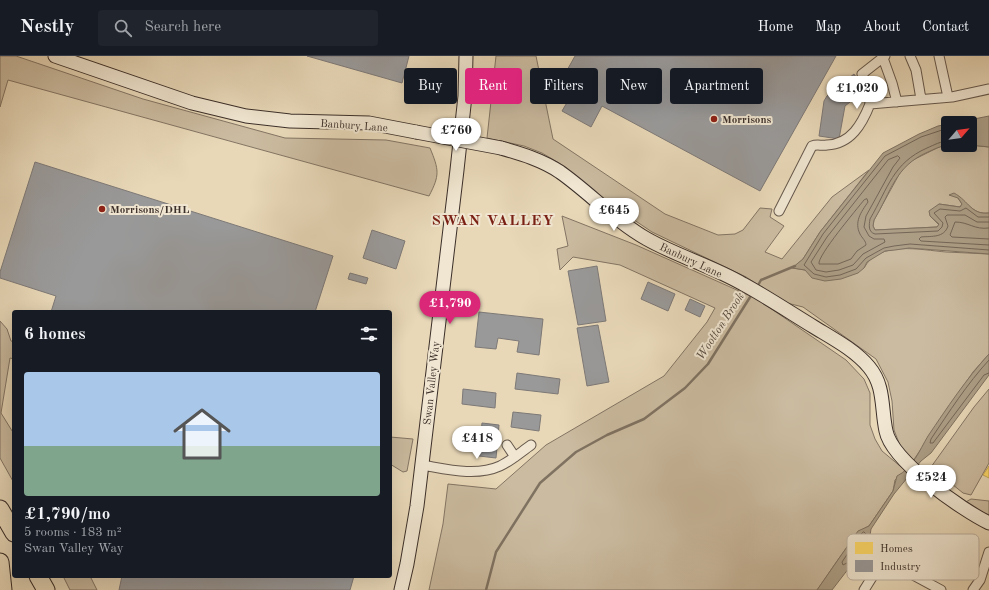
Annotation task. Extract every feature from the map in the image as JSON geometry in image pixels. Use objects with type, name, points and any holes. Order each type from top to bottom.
[{"type":"highway","points":[[0,509],[12,530]]},
{"type":"highway","points":[[0,562],[3,590]]},
{"type":"highway","points":[[39,578],[46,590]]},
{"type":"street","name":"Banbury Lane","points":[[55,56],[192,103],[246,116],[290,121],[370,123],[521,153],[559,172],[622,222],[649,240],[742,283],[829,336],[868,366],[875,376],[882,392],[886,432],[889,441],[910,465],[955,503],[989,523]]},
{"type":"street","name":"Swan Valley Way","points":[[401,590],[407,564],[422,466],[458,162],[465,96],[466,56]]},
{"type":"street","points":[[910,56],[916,70],[921,100]]},
{"type":"street","points":[[940,56],[948,97]]},
{"type":"street","points":[[779,211],[812,146],[816,144],[827,145],[842,142],[854,133],[863,122],[870,104],[869,92],[862,74],[884,57],[897,102]]},
{"type":"street","points":[[870,104],[948,97],[989,89]]},
{"type":"street","points":[[507,445],[515,457]]},
{"type":"street","points":[[422,466],[461,472],[488,470],[515,457],[531,445]]},
{"type":"street","points":[[973,590],[980,580],[989,552]]},
{"type":"street","points":[[864,590],[871,580]]},
{"type":"street","points":[[922,580],[941,590]]},
{"type":"street","points":[[980,580],[989,584]]},
{"type":"shaded area","points":[[0,56],[16,56],[143,99],[285,138],[386,140],[430,148],[437,167],[437,177],[429,196],[8,80],[0,107]]},
{"type":"shaded area","points":[[496,56],[536,56],[538,68],[530,68],[530,104],[546,104],[553,139],[665,214],[718,235],[735,234],[743,230],[760,208],[772,209],[770,217],[784,226],[765,252],[782,259],[832,197],[869,170],[820,232],[803,259],[793,268],[805,270],[864,268],[871,259],[880,253],[901,249],[989,254],[989,354],[973,372],[913,461],[901,448],[894,430],[892,401],[888,382],[876,359],[803,307],[787,303],[746,277],[652,232],[603,199],[564,166],[542,153],[524,146],[487,138],[491,104],[522,104],[522,68],[495,68]]},
{"type":"shaded area","points":[[941,146],[941,152],[977,152],[977,146],[989,147],[989,213],[976,211],[958,198],[962,204],[960,207],[939,204],[930,216],[939,225],[937,227],[875,230],[873,226],[874,220],[901,171],[909,162]]},
{"type":"shaded area","points":[[562,216],[636,245],[757,299],[846,360],[864,379],[870,393],[870,425],[875,439],[882,451],[906,471],[895,480],[893,491],[869,526],[858,534],[847,534],[847,548],[817,590],[429,590],[443,524],[448,484],[496,489],[546,445],[664,376],[707,322],[715,308],[620,265],[573,257],[560,270],[557,249],[568,246]]},
{"type":"shaded area","points":[[0,321],[7,329],[12,341],[12,358],[10,358],[1,413],[12,431],[12,479],[0,458]]},
{"type":"shaded area","points":[[989,389],[989,463],[971,495],[963,493],[931,467],[974,407]]},
{"type":"shaded area","points":[[392,437],[413,439],[407,471],[403,472],[392,465]]},
{"type":"shaded area","points":[[971,499],[989,501],[989,517],[964,503]]},
{"type":"shaded area","points":[[64,578],[91,578],[97,590],[70,590]]},
{"type":"water","points":[[989,116],[989,147],[977,146],[977,118]]},
{"type":"water","points":[[941,125],[941,147],[917,158],[901,172],[874,220],[873,226],[875,230],[937,227],[939,224],[930,216],[929,211],[939,204],[960,207],[962,204],[958,198],[949,195],[954,193],[974,210],[989,213],[989,254],[909,248],[885,251],[867,262],[864,268],[858,273],[841,279],[825,281],[812,278],[805,270],[792,268],[803,259],[820,232],[883,153]]},
{"type":"water","points":[[989,354],[989,375],[931,453],[921,461],[894,494],[871,529],[870,534],[856,534],[858,531],[869,526],[893,491],[897,476],[903,473],[911,464],[928,436],[972,373]]},
{"type":"water","points":[[847,547],[847,571],[832,590],[817,590]]},
{"type":"building: Homes","points":[[989,466],[989,478],[983,475]]},
{"type":"building: Industry","points":[[307,56],[409,56],[406,68],[404,68],[402,83]]},
{"type":"building: Industry","name":"Morrisons","points":[[575,56],[836,56],[760,191],[602,106],[591,127],[562,111],[566,104],[598,104],[598,68],[568,68]]},
{"type":"building: Industry","points":[[854,74],[865,90],[845,106],[839,139],[819,136],[824,101],[827,96]]},
{"type":"building: Industry","name":"Morrisons/DHL","points":[[35,162],[333,256],[316,310],[52,310],[56,296],[0,278],[0,272]]},
{"type":"building: Industry","points":[[372,230],[405,241],[396,269],[363,258]]},
{"type":"building: Industry","points":[[597,266],[606,321],[578,325],[568,271]]},
{"type":"building: Industry","points":[[350,273],[368,278],[366,284],[348,279]]},
{"type":"building: Industry","points":[[648,282],[675,294],[668,311],[641,299]]},
{"type":"building: Industry","points":[[690,299],[705,306],[700,317],[685,310]]},
{"type":"building: Industry","points":[[479,312],[543,319],[539,355],[517,352],[519,341],[498,338],[496,349],[475,347]]},
{"type":"building: Industry","points":[[598,325],[609,382],[587,386],[577,328]]},
{"type":"building: Industry","points":[[517,373],[560,379],[558,394],[515,389]]},
{"type":"building: Industry","points":[[463,389],[496,393],[495,408],[462,404]]},
{"type":"building: Industry","points":[[513,412],[541,415],[539,431],[511,427]]},
{"type":"building: Industry","points":[[482,423],[499,425],[496,458],[479,456]]},
{"type":"building: Industry","points":[[122,578],[353,578],[350,590],[119,590]]},
{"type":"waterway","name":"Wootton Brook","points":[[757,287],[761,280],[795,266]]},
{"type":"waterway","name":"Wootton Brook","points":[[486,590],[496,552],[540,483],[576,452],[607,435],[644,419],[685,388],[708,364],[752,294]]},
{"type":"place","name":"Morrisons","points":[[714,119]]},
{"type":"place","name":"Morrisons/DHL","points":[[102,209]]},
{"type":"district","name":"SWAN VALLEY","points":[[493,220]]}]
